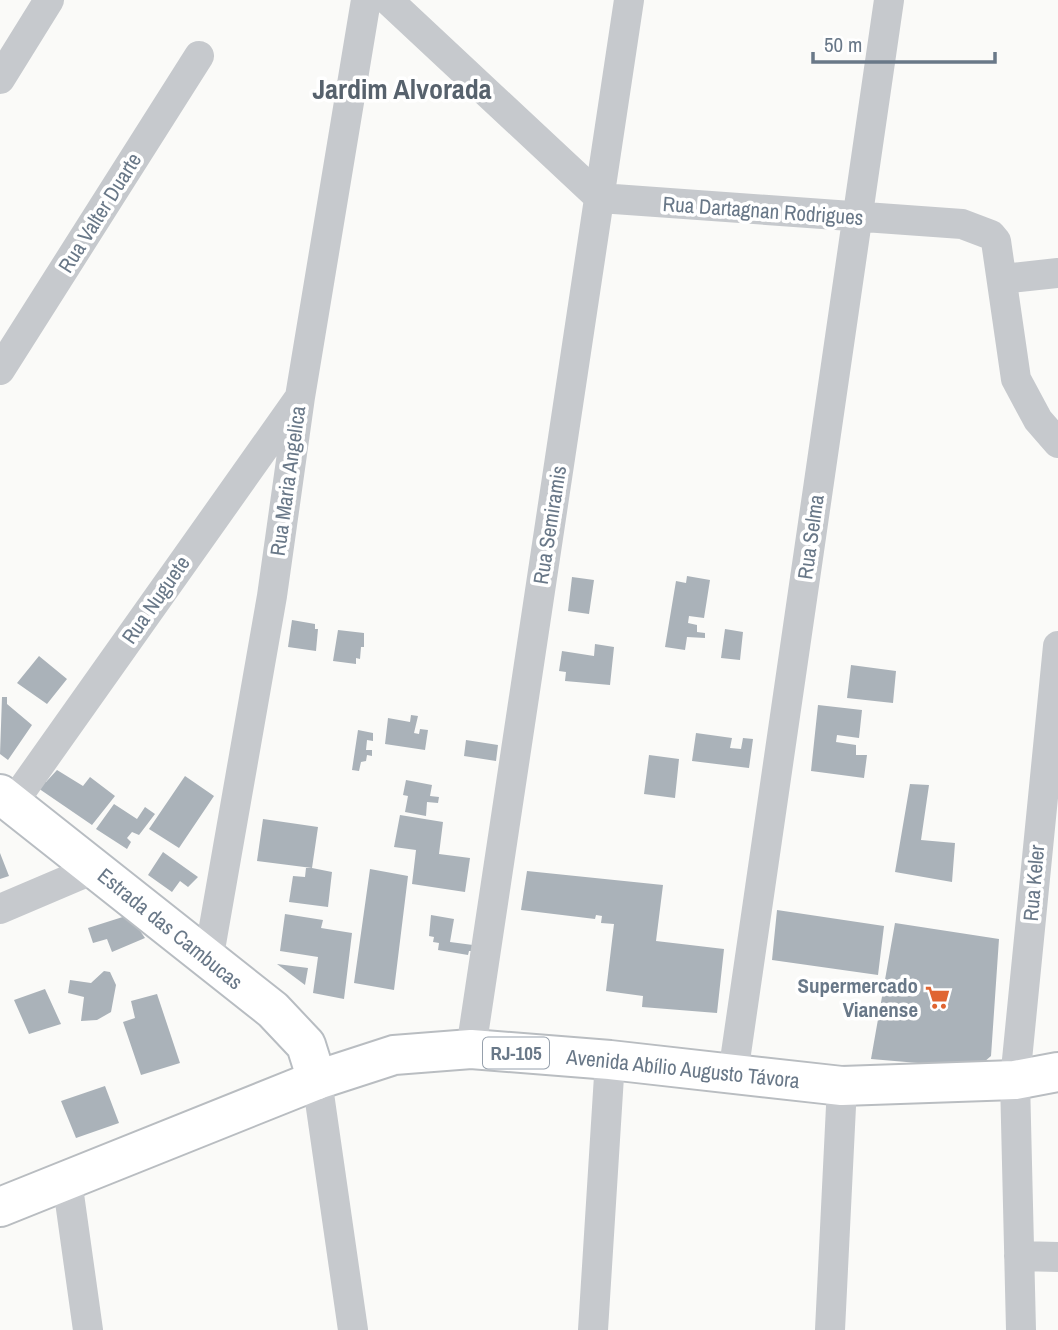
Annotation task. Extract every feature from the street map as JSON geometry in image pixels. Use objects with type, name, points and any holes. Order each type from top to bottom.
[{"type":"main road","name":"Estrada das Cambucas","points":[[6,799],[273,1010],[306,1045],[317,1080]]},
{"type":"main road","name":"Avenida Abílio Augusto Távora","points":[[0,1207],[317,1080],[394,1055],[471,1049],[610,1060],[842,1086],[1016,1080],[1058,1072]]},
{"type":"street","points":[[0,79],[49,0]]},
{"type":"street","name":"Rua Maria Angelica","points":[[208,961],[272,596],[300,397],[366,0]]},
{"type":"street","points":[[388,0],[600,198]]},
{"type":"street","name":"Rua Semiramis","points":[[471,1049],[629,0]]},
{"type":"street","name":"Rua Selma","points":[[733,1074],[889,0]]},
{"type":"street","name":"Rua Valter Duarte","points":[[0,370],[199,56]]},
{"type":"street","name":"Rua Dartagnan Rodrigues","points":[[600,198],[962,224],[979,228],[991,235],[996,242],[1016,379],[1038,420],[1058,443]]},
{"type":"street","points":[[1002,279],[1058,273]]},
{"type":"street","name":"Rua Nuguete","points":[[6,799],[300,397]]},
{"type":"street","name":"Rua Keler","points":[[1021,1330],[1016,1080],[1058,646]]},
{"type":"street","points":[[0,909],[94,869]]},
{"type":"street","points":[[593,1330],[610,1060]]},
{"type":"street","points":[[317,1080],[353,1330]]},
{"type":"street","points":[[830,1330],[842,1086]]},
{"type":"street","points":[[67,1180],[88,1330]]},
{"type":"street","points":[[1019,1256],[1058,1257]]},
{"type":"building","points":[[687,576],[710,580],[704,618],[689,616],[688,623],[697,625],[697,632],[705,633],[705,638],[687,637],[685,650],[665,647],[676,581],[686,583]]},
{"type":"building","points":[[572,577],[594,580],[589,614],[568,611]]},
{"type":"building","points":[[292,620],[315,624],[315,629],[318,629],[316,651],[288,647]]},
{"type":"building","points":[[725,629],[743,632],[740,660],[721,658]]},
{"type":"building","points":[[338,630],[364,633],[364,647],[361,647],[360,659],[356,658],[356,664],[333,661]]},
{"type":"building","points":[[595,644],[614,647],[610,685],[565,681],[566,672],[559,671],[562,651],[594,656]]},
{"type":"building","points":[[39,656],[67,679],[47,704],[17,683]]},
{"type":"building","points":[[851,665],[896,671],[893,703],[847,698]]},
{"type":"building","points":[[2,697],[7,697],[7,704],[32,725],[8,760],[0,754]]},
{"type":"building","points":[[818,705],[862,710],[859,738],[837,735],[836,742],[856,745],[856,755],[867,755],[864,778],[811,771]]},
{"type":"building","points":[[411,715],[418,716],[414,733],[419,734],[420,729],[428,730],[425,750],[385,744],[388,718],[410,722]]},
{"type":"building","points":[[358,730],[373,733],[373,741],[367,740],[366,750],[372,750],[372,756],[367,755],[366,761],[361,762],[359,771],[352,770]]},
{"type":"building","points":[[696,733],[732,738],[730,748],[741,749],[743,738],[753,739],[749,768],[692,761]]},
{"type":"building","points":[[466,740],[498,745],[496,761],[464,756]]},
{"type":"building","points":[[649,755],[679,759],[675,798],[644,794]]},
{"type":"building","points":[[57,770],[83,786],[90,777],[115,796],[92,825],[35,786],[39,778],[46,782]]},
{"type":"building","points":[[185,776],[214,796],[179,848],[149,829]]},
{"type":"building","points":[[406,780],[432,785],[430,796],[439,797],[438,803],[427,802],[426,816],[405,812],[408,796],[403,795]]},
{"type":"building","points":[[910,784],[929,785],[921,840],[955,843],[952,882],[895,872]]},
{"type":"building","points":[[114,804],[137,819],[145,807],[155,814],[139,835],[132,832],[127,838],[131,842],[127,849],[96,829]]},
{"type":"building","points":[[400,815],[443,822],[439,854],[470,858],[465,892],[412,884],[416,850],[394,847]]},
{"type":"building","points":[[263,819],[318,827],[312,868],[257,861]]},
{"type":"building","points":[[163,852],[198,877],[188,887],[180,881],[172,892],[148,875]]},
{"type":"building","points":[[0,853],[9,876],[0,879]]},
{"type":"building","points":[[306,868],[332,872],[328,907],[289,902],[293,876],[305,877]]},
{"type":"building","points":[[370,869],[408,876],[394,990],[354,983]]},
{"type":"building","points":[[527,871],[663,885],[656,941],[724,949],[717,1013],[642,1007],[643,996],[606,991],[614,924],[601,923],[602,916],[596,915],[595,919],[521,910]]},
{"type":"building","points":[[777,910],[884,926],[878,975],[772,960]]},
{"type":"building","points":[[285,914],[323,920],[321,928],[352,933],[344,999],[313,993],[318,957],[280,951]]},
{"type":"building","points":[[129,915],[145,938],[112,952],[107,939],[93,943],[88,928]]},
{"type":"building","points":[[431,915],[454,919],[450,942],[473,945],[473,951],[469,951],[468,955],[438,950],[439,943],[433,942],[434,937],[429,936]]},
{"type":"building","name":"Supermercado Vianense","points":[[895,923],[999,939],[991,1056],[977,1068],[871,1059]]},
{"type":"building","points":[[277,964],[308,968],[305,985]]},
{"type":"building","points":[[104,971],[110,972],[116,985],[111,1012],[97,1020],[81,1021],[84,997],[68,993],[70,980],[91,983]]},
{"type":"building","points":[[45,989],[61,1024],[29,1034],[14,1000]]},
{"type":"building","points":[[157,994],[180,1063],[141,1075],[123,1022],[135,1018],[131,1001]]},
{"type":"building","points":[[105,1086],[119,1123],[76,1138],[61,1101]]},
{"type":"place","name":"Supermercado Vianense","points":[[938,998]]},
{"type":"district","name":"Jardim Alvorada","points":[[402,89]]}]
